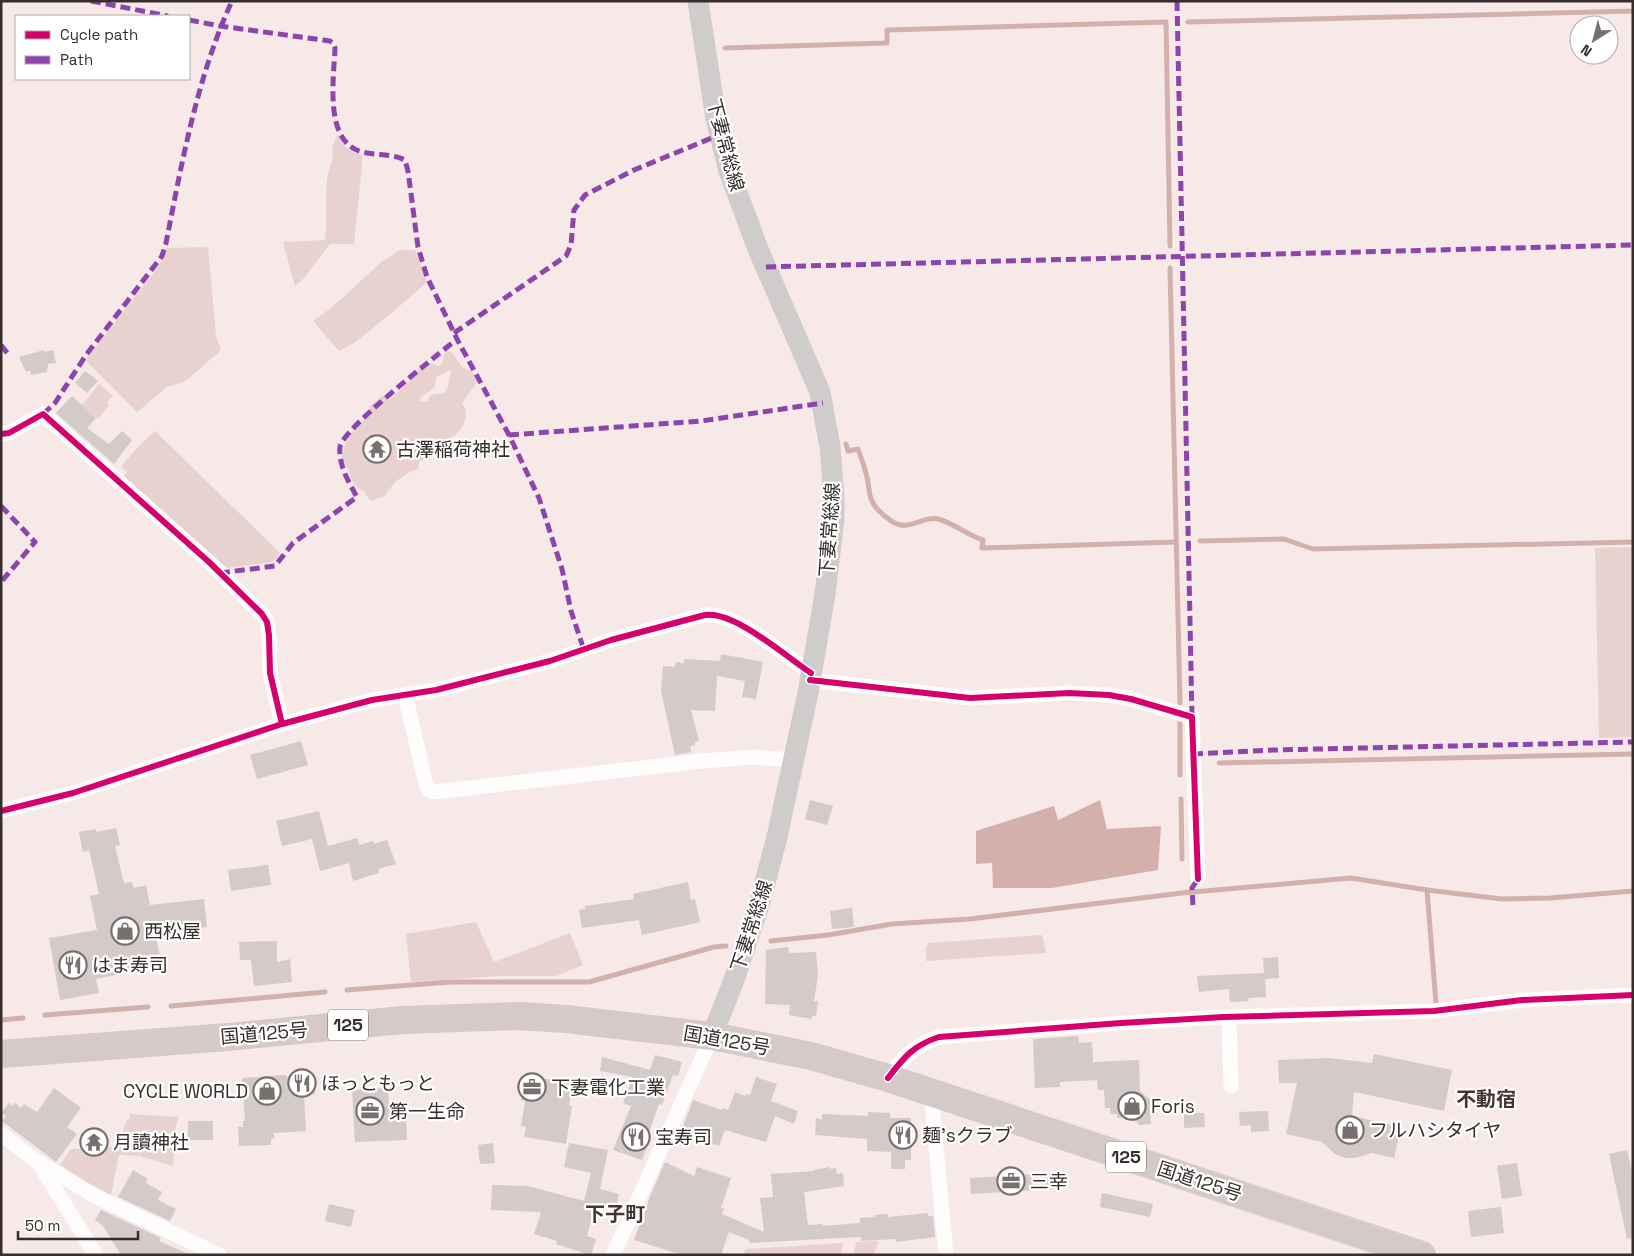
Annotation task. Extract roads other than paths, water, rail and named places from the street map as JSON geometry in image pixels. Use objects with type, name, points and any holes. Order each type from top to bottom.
[{"type":"highway","name":"国道125号","points":[[1,1054],[228,1037],[403,1020],[462,1017],[519,1016],[566,1019],[712,1036],[810,1056],[888,1078],[1422,1255]]},
{"type":"main road","name":"下妻常総線","points":[[698,1],[716,119],[729,171],[758,249],[820,392],[833,475],[834,518],[825,594],[810,677],[794,760],[766,882],[734,980],[712,1036]]},
{"type":"street","points":[[1,434],[9,432],[43,414],[209,562],[256,607],[267,622],[270,673],[282,724]]},
{"type":"street","points":[[1,811],[90,788],[282,724],[372,700],[436,690],[543,663],[611,640],[713,614],[750,630],[810,677],[970,698],[1069,693],[1109,695],[1159,706],[1192,717],[1198,879]]},
{"type":"street","points":[[405,694],[426,785],[428,790],[434,792],[702,760],[761,757],[794,760]]},
{"type":"street","points":[[888,1078],[910,1052],[924,1042],[939,1037],[1062,1026],[1229,1017],[1434,1010],[1522,1000],[1633,995]]},
{"type":"street","points":[[1229,1017],[1232,1086]]},
{"type":"street","points":[[613,1255],[712,1036]]},
{"type":"street","points":[[931,1092],[946,1255]]},
{"type":"street","points":[[1,1134],[38,1162],[97,1197],[219,1255]]},
{"type":"street","points":[[38,1162],[96,1255]]},
{"type":"waterway","points":[[1188,22],[1633,11]]},
{"type":"waterway","points":[[725,48],[887,43],[887,30],[1166,22],[1170,246]]},
{"type":"waterway","points":[[1170,268],[1180,703]]},
{"type":"waterway","points":[[846,444],[848,451],[858,449],[866,474],[870,496],[874,504],[884,516],[897,524],[906,525],[933,518],[938,519],[983,540],[982,548],[1176,542]]},
{"type":"waterway","points":[[1200,541],[1284,539],[1313,549],[1633,542]]},
{"type":"waterway","points":[[1180,720],[1180,775]]},
{"type":"waterway","points":[[1219,763],[1633,754]]},
{"type":"waterway","points":[[1181,799],[1182,859]]},
{"type":"waterway","points":[[771,941],[828,935],[892,924],[970,919],[1182,893],[1351,878],[1502,899],[1550,898],[1633,891]]},
{"type":"waterway","points":[[1427,890],[1436,1003]]},
{"type":"waterway","points":[[347,990],[450,982],[589,982],[714,947],[726,946]]},
{"type":"waterway","points":[[171,1006],[325,992]]},
{"type":"waterway","points":[[45,1015],[148,1007]]},
{"type":"waterway","points":[[1,1020],[23,1018]]},
{"type":"place","name":"古澤稲荷神社","points":[[377,449]]},
{"type":"place","name":"西松屋","points":[[125,931]]},
{"type":"place","name":"はま寿司","points":[[73,965]]},
{"type":"place","name":"ほっともっと","points":[[302,1083]]},
{"type":"place","name":"下妻電化工業","points":[[532,1087]]},
{"type":"place","name":"CYCLE WORLD","points":[[267,1091]]},
{"type":"place","name":"Foris","points":[[1132,1106]]},
{"type":"place","name":"第一生命","points":[[370,1111]]},
{"type":"place","name":"フルハシタイヤ","points":[[1350,1130]]},
{"type":"place","name":"麺'sクラブ","points":[[903,1135]]},
{"type":"place","name":"宝寿司","points":[[636,1137]]},
{"type":"place","name":"月讀神社","points":[[94,1142]]},
{"type":"place","name":"三幸","points":[[1011,1181]]},
{"type":"district","name":"不動宿","points":[[1486,1099]]},
{"type":"district","name":"下子町","points":[[615,1214]]}]
